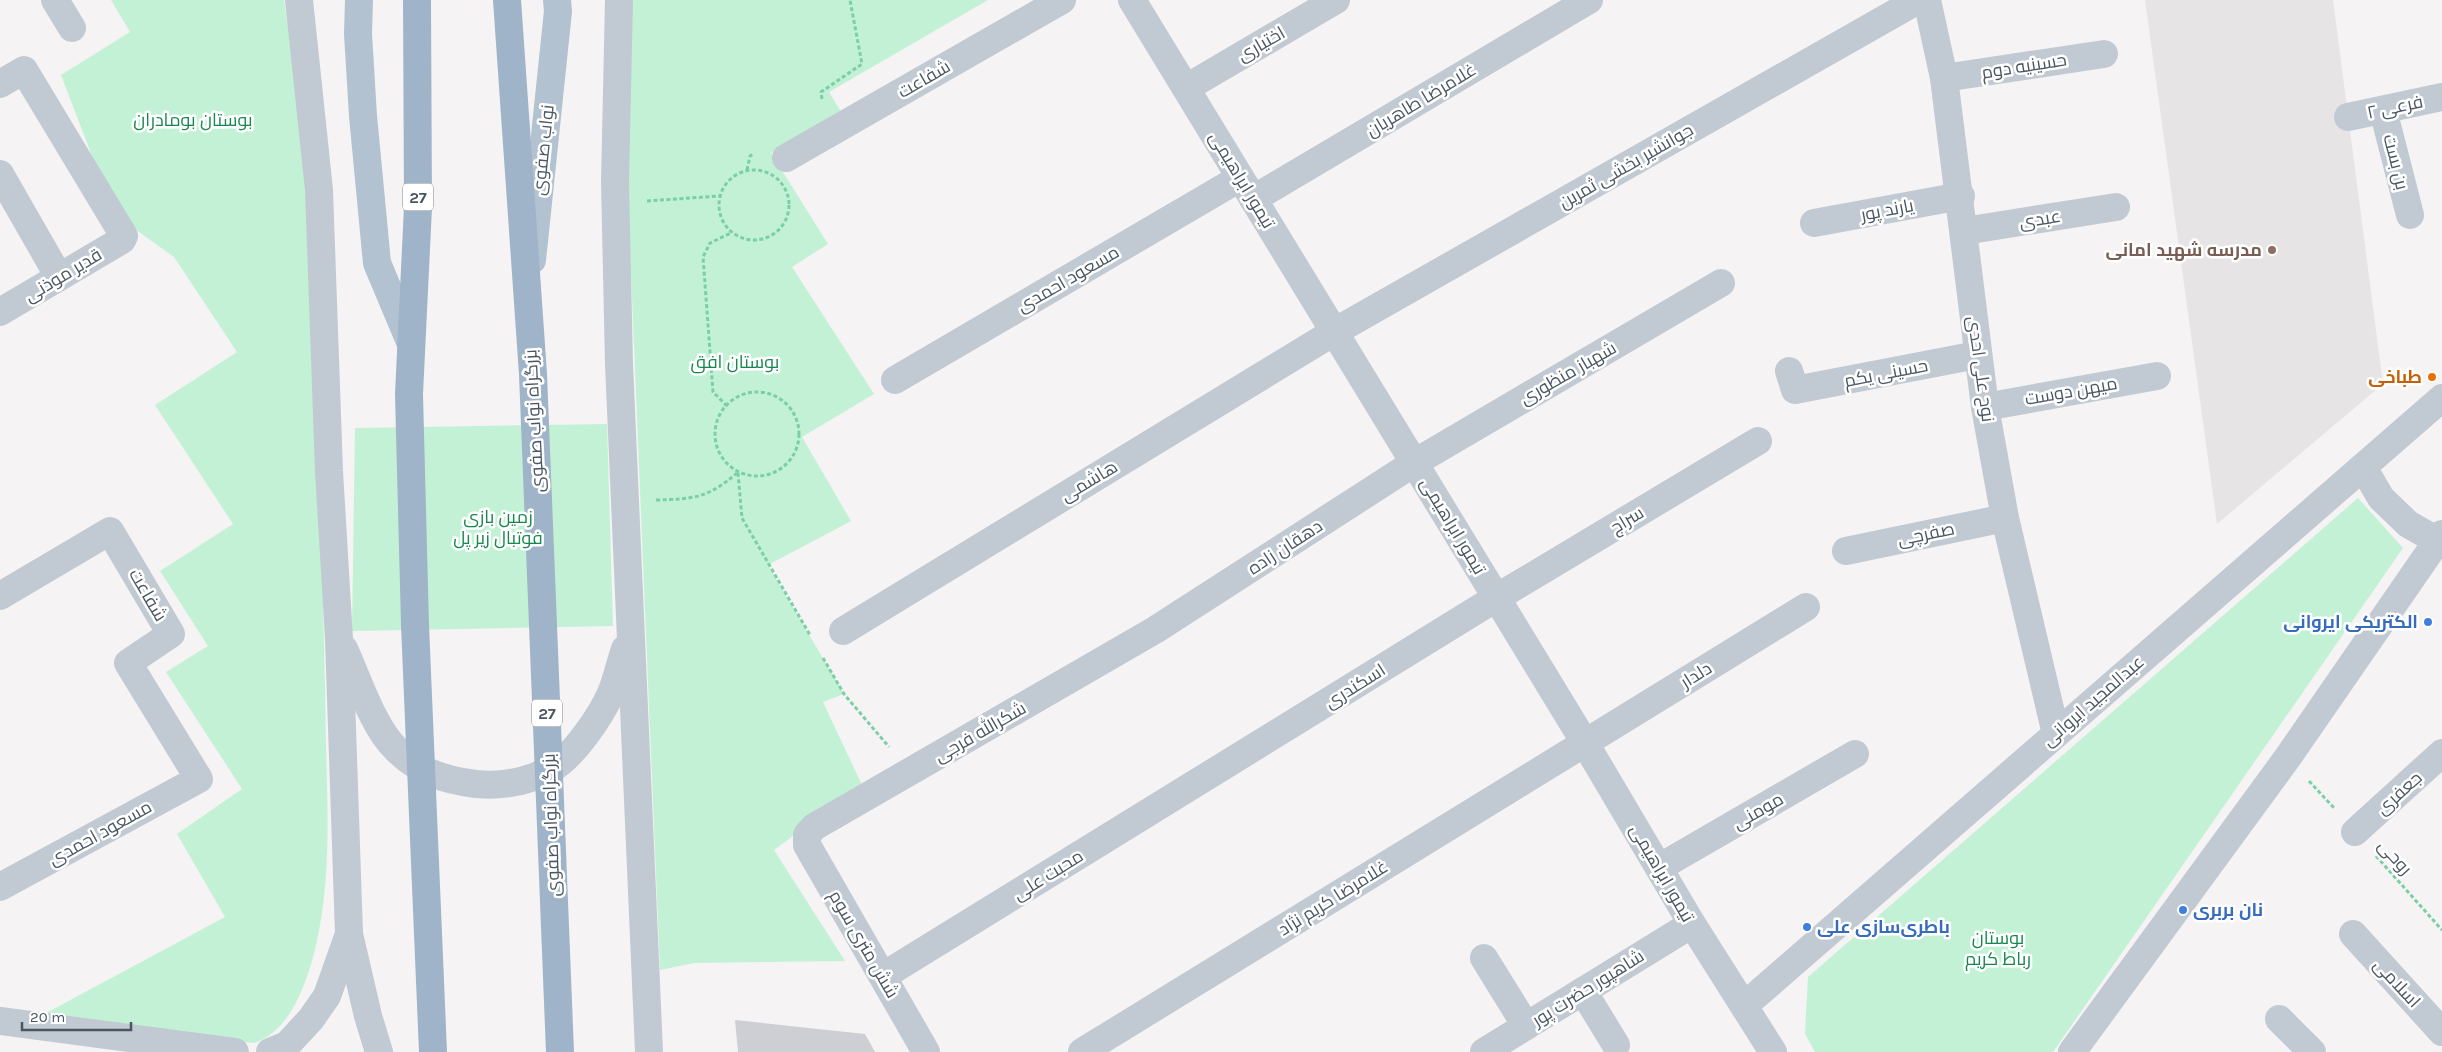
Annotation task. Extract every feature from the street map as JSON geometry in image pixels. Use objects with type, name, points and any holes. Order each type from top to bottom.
[{"type":"highway","name":"27","points":[[416,0],[418,216],[409,394],[415,625],[433,1052]]},
{"type":"highway","name":"بزرگراه نواب صفوی","points":[[507,0],[533,374],[560,1052]]},
{"type":"main road","points":[[350,0],[358,34]]},
{"type":"main road","points":[[359,0],[358,34],[363,116],[377,263],[411,344]]},
{"type":"main road","name":"نواب صفوی","points":[[528,301],[558,4]]},
{"type":"street","points":[[56,0],[72,28]]},
{"type":"street","points":[[299,0],[319,190],[329,471],[339,639],[349,934],[368,1016],[379,1052]]},
{"type":"street","points":[[619,0],[616,204],[619,364],[649,1052]]},
{"type":"street","name":"شفاعت","points":[[786,158],[1062,0]]},
{"type":"street","name":"تیمور ابراهیمی","points":[[1132,0],[1585,743],[1692,924],[1773,1052]]},
{"type":"street","name":"اختیاری","points":[[1186,88],[1336,0]]},
{"type":"street","name":"غلامرضا طاهریان","points":[[1246,188],[1589,0]]},
{"type":"street","name":"جوانشیر بخشی ثمرین","points":[[1334,332],[1918,0]]},
{"type":"street","name":"نوح علی احدی","points":[[1928,0],[1944,78],[1960,196],[1977,355],[1985,407],[2005,518],[2056,734]]},
{"type":"street","name":"حسینیه دوم","points":[[1944,78],[2104,54]]},
{"type":"street","name":"قدیر موذنی","points":[[0,84],[24,70],[124,236],[122,240],[0,312]]},
{"type":"street","name":"فرعی ۲","points":[[2348,117],[2442,98]]},
{"type":"street","name":"بن بست","points":[[2383,110],[2410,215]]},
{"type":"street","points":[[0,174],[59,277]]},
{"type":"street","name":"مسعود احمدی","points":[[895,380],[1246,188]]},
{"type":"street","name":"یارند پور","points":[[1814,224],[1960,196]]},
{"type":"street","name":"عبدی","points":[[1964,231],[2116,207]]},
{"type":"street","name":"شهباز منظوری","points":[[1414,463],[1721,283]]},
{"type":"street","name":"هاشمی","points":[[843,631],[1334,332]]},
{"type":"street","name":"حسینی یکم","points":[[1792,381],[1977,355]]},
{"type":"street","name":"میهن دوست","points":[[1985,407],[2157,376]]},
{"type":"street","name":"عبدالمجید ایروانی","points":[[1745,1005],[2442,398]]},
{"type":"street","name":"سراج","points":[[1496,598],[1758,441]]},
{"type":"street","name":"دهقان زاده","points":[[1155,630],[1414,463]]},
{"type":"street","points":[[2072,1052],[2288,757],[2440,538],[2408,524],[2381,498],[2363,467]]},
{"type":"street","name":"صفرچی","points":[[1846,551],[2005,518]]},
{"type":"street","name":"شفاعت","points":[[0,596],[110,531],[170,634],[128,663],[199,779]]},
{"type":"street","name":"اسکندری","points":[[1213,774],[1496,598]]},
{"type":"street","name":"دلدار","points":[[1585,743],[1806,607]]},
{"type":"street","points":[[339,639],[379,725],[395,748],[417,768],[438,777],[478,786],[518,782],[551,769],[572,751],[611,693],[631,630]]},
{"type":"street","name":"شکرالله فرجی","points":[[807,835],[814,827],[1155,630]]},
{"type":"street","name":"غلامرضا کریم نژاد","points":[[1082,1052],[1585,743]]},
{"type":"street","name":"جعفری","points":[[2355,832],[2442,753]]},
{"type":"street","name":"مومنی","points":[[1660,867],[1855,754]]},
{"type":"street","name":"محبت علی","points":[[883,976],[1213,774]]},
{"type":"street","name":"مسعود احمدی","points":[[0,887],[199,779]]},
{"type":"street","name":"شش متری سوم","points":[[807,835],[807,845],[926,1052]]},
{"type":"street","name":"شاهپور حضرت پور","points":[[1484,1052],[1692,924]]},
{"type":"street","points":[[270,1052],[287,1045],[311,1018],[327,996],[349,934]]},
{"type":"street","name":"اسلامی","points":[[2353,934],[2442,1032]]},
{"type":"street","points":[[1484,958],[1526,1026]]},
{"type":"street","points":[[1583,991],[1616,1045]]},
{"type":"street","points":[[2278,1019],[2312,1052]]},
{"type":"street","points":[[0,1021],[235,1052]]},
{"type":"path","points":[[850,0],[862,64]]},
{"type":"path","points":[[747,170],[767,172],[783,184],[789,200],[787,217],[778,231],[764,239],[746,240],[731,233],[720,216],[719,196],[730,179],[747,170]]},
{"type":"path","points":[[616,204],[719,196]]},
{"type":"path","points":[[726,406],[713,392],[703,257],[710,244],[731,233]]},
{"type":"path","points":[[751,392],[774,394],[792,409],[801,430],[797,452],[782,470],[761,478],[738,473],[726,464],[719,453],[715,439],[716,425],[721,412],[730,401],[751,392]]},
{"type":"path","points":[[625,501],[694,499],[721,487],[738,473]]},
{"type":"path","name":"روحی","points":[[2288,757],[2442,930]]},
{"type":"shaded area","name":"مدرسه شهید امانی","points":[[2145,0],[2333,0],[2383,384],[2217,524]]},
{"type":"green space","name":"بوستان بومادران","points":[[111,0],[284,0],[293,66],[306,198],[314,331],[324,638],[328,809],[327,858],[321,919],[316,945],[300,995],[288,1016],[272,1033],[254,1043],[35,1019],[225,917],[177,834],[242,789],[166,672],[208,646],[160,571],[233,524],[155,405],[237,352],[174,257],[125,222],[97,169],[61,75],[130,32]]},
{"type":"green space","name":"بوستان افق","points":[[632,0],[988,0],[829,92],[841,112],[771,153],[828,244],[792,267],[874,394],[802,437],[851,521],[768,565],[844,694],[823,702],[862,785],[774,850],[845,961],[694,963],[660,970],[628,201]]},
{"type":"green space","name":"زمین بازی فوتبال زیر پل","points":[[607,424],[613,626],[352,631],[355,428]]},
{"type":"green space","name":"بوستان رباط کریم","points":[[2358,498],[2403,548],[2053,1052],[1815,1052],[1805,1034],[1808,977]]},
{"type":"building","points":[[735,1020],[865,1034],[875,1052],[738,1052]]},
{"type":"place","name":"مدرسه شهید امانی","points":[[2272,250]]},
{"type":"place","name":"طباخی","points":[[2432,377]]},
{"type":"place","name":"الکتریکی ایروانی","points":[[2428,622]]},
{"type":"place","name":"نان بربری","points":[[2183,910]]},
{"type":"place","name":"باطری‌سازی علی","points":[[1807,927]]}]
